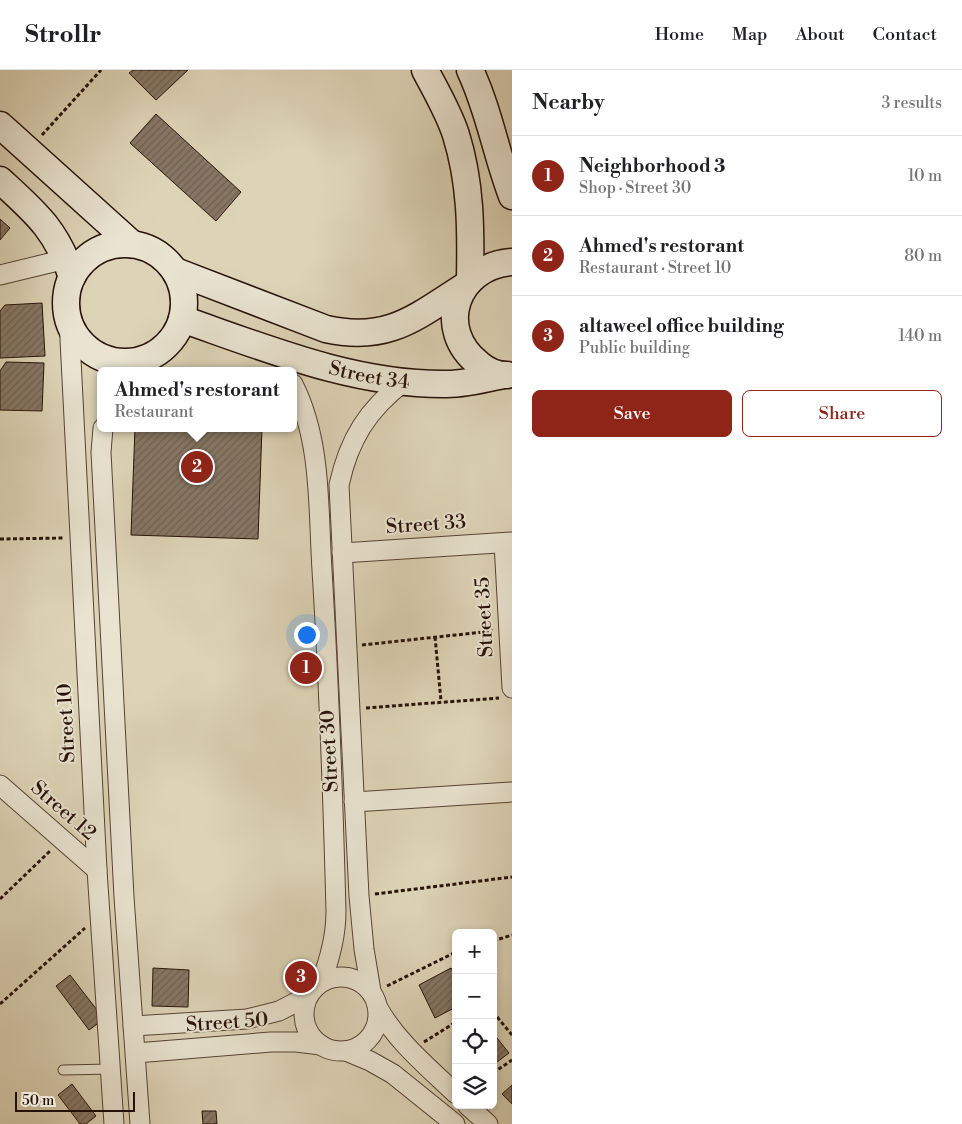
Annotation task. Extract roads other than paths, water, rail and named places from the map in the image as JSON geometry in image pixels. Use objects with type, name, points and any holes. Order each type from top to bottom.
[{"type":"street","points":[[425,70],[455,134],[465,167],[470,212],[468,282],[457,303],[455,322],[459,341],[470,357],[485,369],[508,375]]},
{"type":"street","points":[[470,70],[491,125],[512,196]]},
{"type":"street","points":[[0,125],[132,244]]},
{"type":"street","points":[[0,180],[48,226],[69,268],[66,306],[69,320],[78,338],[91,352],[126,367],[162,349],[177,332],[182,319],[184,302],[182,286],[175,271],[164,258],[149,249],[132,244],[114,245],[97,251],[82,262],[69,268],[0,275]]},
{"type":"street","name":"Street 34","points":[[175,271],[326,329],[360,334],[394,328],[410,321],[468,282],[482,270],[496,264],[512,262]]},
{"type":"street","name":"Street 34","points":[[182,319],[279,361],[405,381],[447,384],[508,375]]},
{"type":"street","name":"Street 10","points":[[69,320],[99,907],[114,1124]]},
{"type":"street","name":"Street 30","points":[[405,381],[384,398],[365,419],[352,443],[342,468],[339,485],[360,903],[374,998],[393,1031],[452,1090]]},
{"type":"street","name":"Street 30","points":[[297,394],[309,426],[316,466],[328,664],[336,911],[331,955],[314,989]]},
{"type":"street","points":[[103,432],[101,452],[124,897],[140,1124]]},
{"type":"street","points":[[316,466],[342,468]]},
{"type":"street","name":"Street 33","points":[[342,553],[508,543]]},
{"type":"street","name":"Street 35","points":[[508,543],[508,692]]},
{"type":"street","name":"Street 12","points":[[0,785],[97,870]]},
{"type":"street","points":[[354,802],[512,792]]},
{"type":"street","points":[[99,907],[124,897]]},
{"type":"street","points":[[336,911],[360,903]]},
{"type":"street","points":[[346,1051],[364,1044],[371,1037],[379,1018],[374,998],[364,983],[353,978],[331,977],[314,989],[304,1009],[305,1023],[311,1036],[329,1049],[346,1051],[382,1067],[455,1124]]},
{"type":"street","name":"Street 50","points":[[134,1026],[247,1019],[279,1011],[314,989]]},
{"type":"street","name":"Street 50","points":[[136,1052],[271,1042],[321,1045]]},
{"type":"street","points":[[415,1092],[432,1071]]},
{"type":"street","points":[[471,1109],[488,1124]]},
{"type":"lane","points":[[63,1070],[111,1069]]},
{"type":"place","name":"Ahmed's restorant","points":[[197,467]]},
{"type":"place","name":"Neighborhood 3","points":[[306,668]]},
{"type":"place","name":"altaweel office building","points":[[301,977]]}]
